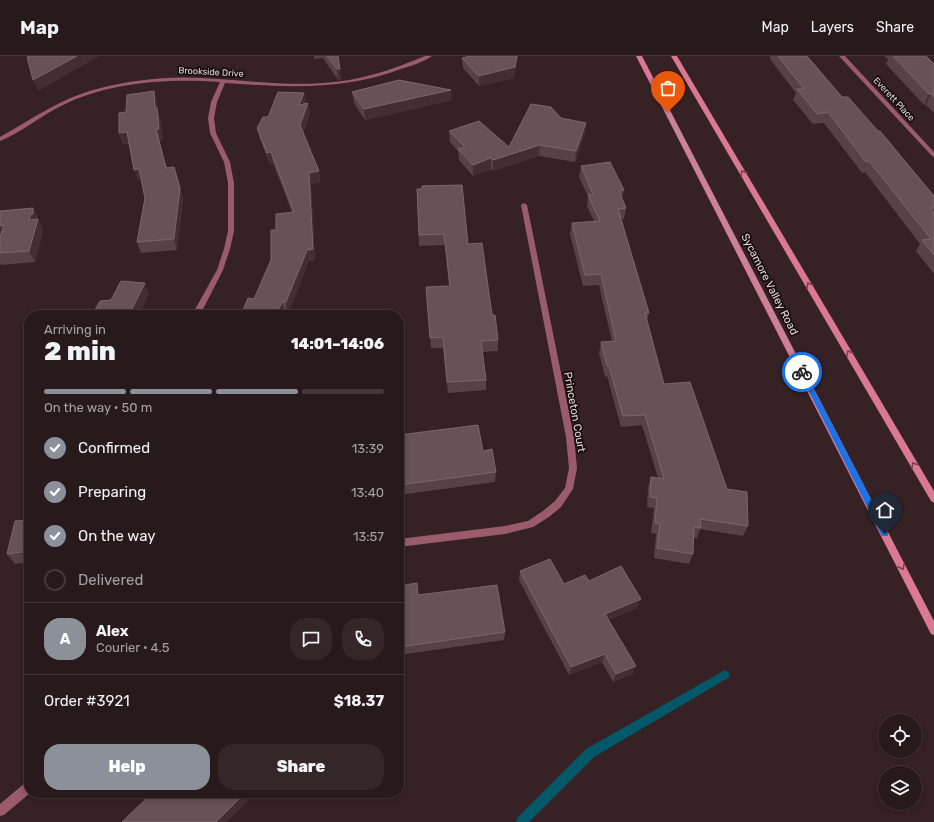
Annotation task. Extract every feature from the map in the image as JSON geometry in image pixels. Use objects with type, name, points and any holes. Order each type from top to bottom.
[{"type":"main road","name":"Sycamore Valley Road","points":[[639,56],[934,631]]},
{"type":"main road","points":[[674,56],[934,499]]},
{"type":"street","name":"Brookside Drive","points":[[0,139],[57,105],[70,99],[89,93],[154,80],[171,79],[295,86],[346,83],[382,75],[429,56]]},
{"type":"street","name":"Everett Place","points":[[842,56],[934,154]]},
{"type":"street","points":[[199,310],[220,270],[231,231],[231,184],[227,162],[213,133],[211,118],[214,102],[223,82]]},
{"type":"street","points":[[927,147],[934,146]]},
{"type":"street","name":"Princeton Court","points":[[404,542],[505,530],[530,524],[558,504],[569,489],[573,468],[570,437],[524,205]]},
{"type":"street","points":[[0,811],[24,791]]},
{"type":"building","points":[[77,56],[33,80],[27,57]]},
{"type":"building","points":[[327,56],[338,56],[340,69],[337,69]]},
{"type":"building","points":[[470,56],[517,56],[515,67],[479,76],[462,58]]},
{"type":"building","points":[[778,56],[807,56],[842,97],[848,97],[878,131],[880,131],[934,196],[934,208],[930,208],[934,213],[934,255],[922,240],[931,239],[869,161],[866,162],[828,112],[817,114],[797,89],[804,89]]},
{"type":"building","points":[[893,56],[926,56],[934,64],[934,97],[929,94]]},
{"type":"building","points":[[399,80],[451,90],[364,109],[352,92]]},
{"type":"building","points":[[154,91],[155,108],[157,108],[159,129],[156,129],[166,168],[174,167],[180,188],[174,239],[137,242],[145,198],[139,169],[134,170],[127,132],[119,133],[119,113],[126,112],[127,95]]},
{"type":"building","points":[[278,92],[304,93],[299,105],[308,103],[300,125],[319,171],[309,173],[313,249],[309,250],[308,248],[286,302],[282,302],[278,310],[243,310],[248,298],[254,299],[271,260],[271,230],[276,230],[276,214],[294,212],[271,152],[267,153],[257,128],[263,117],[268,117]]},
{"type":"building","points":[[531,104],[551,107],[561,118],[586,123],[576,151],[540,145],[493,160],[491,158],[473,165],[458,149],[465,147],[449,131],[479,121],[509,147]]},
{"type":"building","points":[[610,162],[624,190],[619,191],[626,208],[618,209],[649,313],[645,313],[664,384],[690,382],[727,489],[747,492],[748,526],[700,519],[701,528],[694,527],[693,554],[657,548],[660,524],[655,523],[657,498],[650,497],[651,477],[664,479],[645,415],[623,416],[601,342],[616,341],[601,274],[585,275],[572,223],[600,221],[588,195],[593,194],[581,166]]},
{"type":"building","points":[[462,185],[468,244],[482,243],[492,315],[495,315],[498,340],[481,341],[486,380],[447,382],[443,337],[430,338],[426,287],[450,286],[444,234],[419,235],[417,189],[422,189],[422,186]]},
{"type":"building","points":[[33,208],[33,214],[31,214],[29,220],[38,219],[29,251],[0,253],[0,237],[4,225],[0,226],[0,211]]},
{"type":"building","points":[[121,281],[145,283],[132,310],[95,310],[100,301],[111,300]]},
{"type":"building","points":[[478,425],[483,451],[492,449],[496,472],[404,484],[404,434]]},
{"type":"building","points":[[24,520],[24,552],[7,554],[15,521]]},
{"type":"building","points":[[550,559],[564,584],[585,575],[589,581],[621,566],[641,599],[605,614],[636,666],[616,674],[605,654],[571,667],[520,571]]},
{"type":"building","points":[[417,583],[418,595],[497,585],[505,632],[404,646],[404,585]]},
{"type":"building","points":[[147,798],[240,798],[216,822],[122,822]]},
{"type":"waterway","points":[[521,822],[590,753],[725,675]]},
{"type":"way so far","points":[[668,112],[802,372]]},
{"type":"route","points":[[802,372],[885,534]]}]
